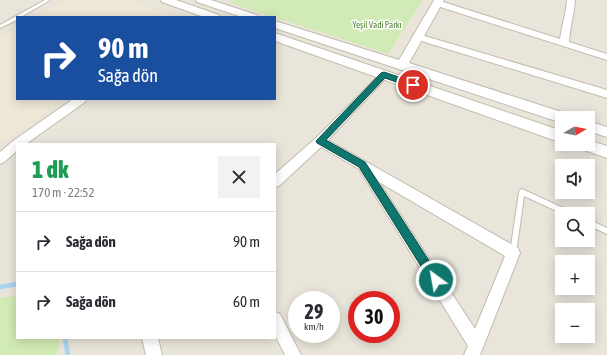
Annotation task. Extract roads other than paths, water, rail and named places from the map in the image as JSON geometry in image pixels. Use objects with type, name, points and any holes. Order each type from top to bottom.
[{"type":"street","points":[[166,0],[199,15]]},
{"type":"street","points":[[201,0],[216,2],[251,16]]},
{"type":"street","points":[[564,44],[567,19],[570,16],[571,0]]},
{"type":"street","points":[[402,65],[438,2],[607,58]]},
{"type":"street","points":[[276,24],[555,115]]},
{"type":"street","points":[[418,37],[607,94]]},
{"type":"street","points":[[276,38],[555,135]]},
{"type":"street","points":[[276,181],[320,141],[384,75]]},
{"type":"street","points":[[18,143],[80,100]]},
{"type":"street","points":[[595,128],[607,132]]},
{"type":"street","points":[[320,141],[513,252],[474,350]]},
{"type":"street","points":[[0,159],[16,145]]},
{"type":"street","points":[[595,148],[607,152]]},
{"type":"street","points":[[362,165],[474,350]]},
{"type":"street","points":[[276,321],[293,355]]},
{"type":"street","points":[[150,339],[154,355]]},
{"type":"lane","points":[[20,16],[48,0]]},
{"type":"lane","points":[[0,27],[16,18]]},
{"type":"lane","points":[[513,252],[522,192],[555,207]]},
{"type":"lane","points":[[595,225],[607,231]]},
{"type":"waterway","points":[[0,287],[16,284]]},
{"type":"waterway","points":[[65,339],[68,355]]},
{"type":"park label","name":"Yeşil Vadi Parkı","points":[[377,25]]}]
